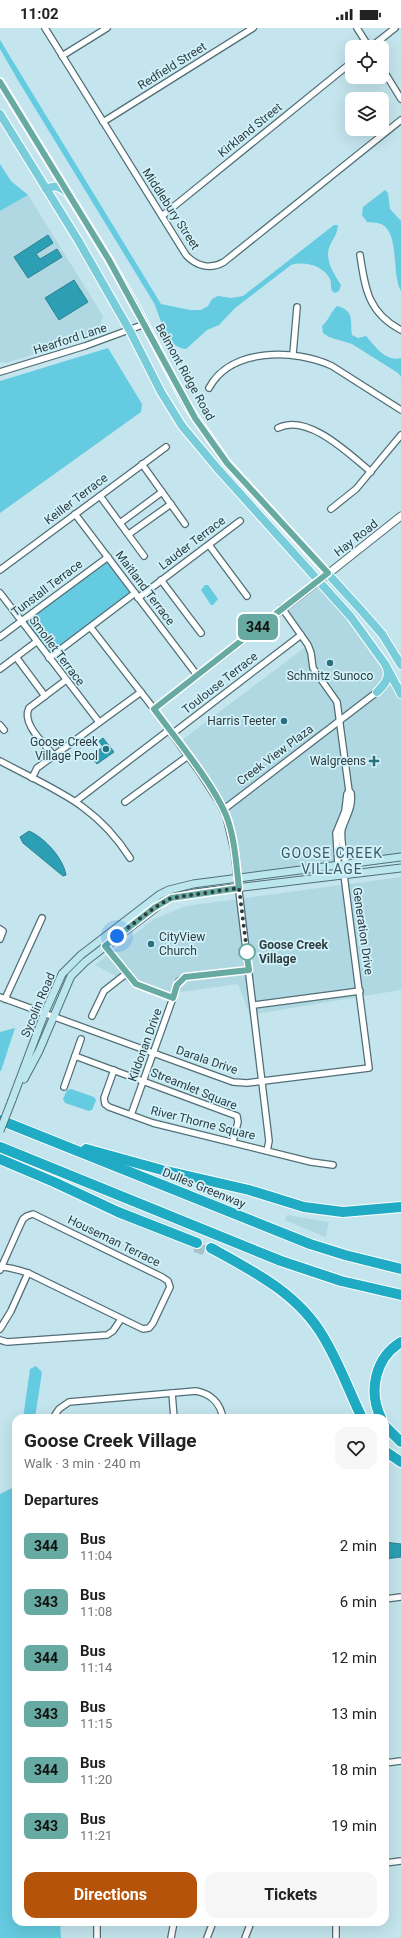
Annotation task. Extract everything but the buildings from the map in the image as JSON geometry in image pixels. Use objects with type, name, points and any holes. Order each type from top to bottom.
[{"type":"highway","name":"Dulles Greenway","points":[[0,1120],[310,1244],[345,1256],[401,1270]]},
{"type":"highway","points":[[48,1140],[162,1170],[232,1186],[304,1207],[343,1212],[401,1207]]},
{"type":"highway","points":[[0,1148],[281,1261],[341,1281],[401,1295]]},
{"type":"highway","points":[[0,1159],[118,1212],[183,1237],[196,1245]]},
{"type":"highway","points":[[232,1186],[241,1193]]},
{"type":"highway","points":[[255,1197],[263,1199],[278,1199]]},
{"type":"highway","points":[[210,1250],[226,1256],[280,1289],[310,1317],[333,1354],[360,1414]]},
{"type":"highway","points":[[380,1414],[374,1395],[376,1376],[387,1355],[401,1342]]},
{"type":"highway","points":[[389,1430],[401,1442]]},
{"type":"highway","points":[[389,1454],[401,1462]]},
{"type":"main road","name":"Belmont Ridge Road","points":[[0,82],[71,197],[145,324],[186,404],[214,446],[227,463],[382,634],[401,665]]},
{"type":"main road","points":[[0,114],[46,188],[130,331],[161,392],[192,439],[351,617],[385,664],[401,694]]},
{"type":"main road","points":[[46,188],[53,186],[60,187],[71,197]]},
{"type":"main road","points":[[377,692],[387,680],[388,674],[385,664]]},
{"type":"main road","name":"Sycolin Road","points":[[0,1131],[44,1014],[58,982],[68,968],[81,955],[159,894],[193,884],[401,857]]},
{"type":"main road","name":"Sycolin Road","points":[[12,1100],[38,1051],[65,986],[77,969],[154,908],[171,898],[180,896],[401,868]]},
{"type":"street","name":"Middlebury Street","points":[[45,28],[190,259],[203,266],[218,265],[401,120]]},
{"type":"street","points":[[62,56],[107,28]]},
{"type":"street","points":[[357,28],[365,40]]},
{"type":"street","points":[[379,40],[395,28]]},
{"type":"street","name":"Redfield Street","points":[[103,122],[250,29]]},
{"type":"street","name":"Kirkland Street","points":[[162,216],[345,68]]},
{"type":"street","points":[[389,79],[401,99]]},
{"type":"street","points":[[360,255],[365,289],[374,307],[384,318],[401,330]]},
{"type":"street","points":[[293,354],[297,307]]},
{"type":"street","name":"Hearford Lane","points":[[0,372],[130,331],[145,324]]},
{"type":"street","points":[[209,388],[215,377],[230,366],[263,356],[293,354],[321,361],[332,366],[401,410]]},
{"type":"street","points":[[278,428],[288,424],[299,425],[317,432],[336,444],[371,472]]},
{"type":"street","points":[[331,509],[356,489],[401,435]]},
{"type":"street","name":"Keiller Terrace","points":[[0,570],[166,446]]},
{"type":"street","points":[[142,464],[185,524]]},
{"type":"street","points":[[120,523],[162,492]]},
{"type":"street","points":[[100,496],[144,556]]},
{"type":"street","points":[[129,534],[171,504]]},
{"type":"street","name":"Maitland Terrace","points":[[75,514],[197,675]]},
{"type":"street","name":"Hay Road","points":[[154,709],[401,516]]},
{"type":"street","name":"Lauder Terrace","points":[[49,658],[161,580],[240,521]]},
{"type":"street","points":[[208,545],[247,596]]},
{"type":"street","name":"Tunstall Terrace","points":[[0,637],[108,557]]},
{"type":"street","points":[[161,580],[201,632]]},
{"type":"street","name":"Smollet Terrace","points":[[0,592],[36,642],[98,722]]},
{"type":"street","points":[[282,608],[311,650],[313,668],[337,702],[352,806],[342,835],[342,865]]},
{"type":"street","points":[[91,628],[154,709],[188,756],[223,810],[230,830],[238,879],[263,1082],[269,1141],[267,1151]]},
{"type":"street","name":"Toulouse Terrace","points":[[76,801],[171,732],[301,634]]},
{"type":"street","points":[[0,669],[36,642]]},
{"type":"street","points":[[16,657],[45,696]]},
{"type":"street","points":[[54,756],[26,718],[29,708],[66,680]]},
{"type":"street","points":[[32,778],[37,768],[141,692]]},
{"type":"street","name":"Creek View Plaza","points":[[223,810],[377,692]]},
{"type":"street","points":[[0,725],[4,730]]},
{"type":"street","points":[[124,802],[188,756]]},
{"type":"street","points":[[0,761],[76,801],[104,824],[130,858]]},
{"type":"street","name":"Generation Drive","points":[[344,875],[369,1068]]},
{"type":"street","points":[[3,998],[42,918]]},
{"type":"street","points":[[0,939],[2,930]]},
{"type":"street","name":"Kildonan Drive","points":[[131,1115],[177,985],[182,979],[249,970]]},
{"type":"street","points":[[92,1016],[104,991],[127,973]]},
{"type":"street","name":"Generation Drive","points":[[254,1005],[360,991]]},
{"type":"street","name":"Darala Drive","points":[[3,998],[233,1082],[263,1082],[369,1068]]},
{"type":"street","points":[[64,1087],[82,1039]]},
{"type":"street","name":"Streamlet Square","points":[[76,1056],[237,1116],[238,1122],[233,1142]]},
{"type":"street","name":"River Thorne Square","points":[[114,1070],[104,1098],[105,1104],[109,1108],[153,1123],[267,1151],[333,1165]]},
{"type":"street","name":"Houseman Terrace","points":[[31,1214],[36,1215],[168,1281],[170,1290],[149,1328],[143,1329],[28,1273],[20,1270],[0,1268],[23,1219],[31,1214]]},
{"type":"street","points":[[0,1329],[12,1311],[28,1273]]},
{"type":"street","points":[[0,1340],[7,1342],[107,1335],[113,1331],[121,1319]]},
{"type":"street","points":[[56,1414],[59,1409],[70,1402],[172,1393],[203,1392],[215,1400],[222,1414]]},
{"type":"street","points":[[172,1393],[174,1414]]},
{"type":"street","points":[[389,1598],[401,1597]]},
{"type":"street","points":[[389,1762],[401,1761]]},
{"type":"street","points":[[389,1863],[401,1861]]},
{"type":"street","points":[[97,1926],[97,1938]]},
{"type":"street","points":[[171,1938],[173,1926]]},
{"type":"street","points":[[207,1938],[212,1926]]},
{"type":"street","points":[[245,1938],[250,1926]]},
{"type":"street","points":[[336,1926],[337,1938]]},
{"type":"shaded area","points":[[0,40],[161,304],[190,310],[201,310],[208,306],[212,299],[218,296],[231,298],[243,296],[334,225],[338,225],[338,228],[328,254],[330,265],[341,285],[339,291],[335,293],[332,291],[330,279],[323,270],[318,267],[307,264],[291,265],[235,308],[219,325],[207,330],[186,349],[174,344],[165,331],[154,303],[0,49]]},
{"type":"shaded area","points":[[0,164],[11,181],[28,195],[0,211]]},
{"type":"shaded area","points":[[385,190],[388,193],[390,209],[401,221],[401,291],[396,275],[392,238],[383,225],[367,222],[362,215],[363,207]]},
{"type":"shaded area","points":[[28,195],[103,316],[98,334],[6,363],[0,362],[0,211]]},
{"type":"shaded area","points":[[48,235],[53,243],[36,254],[40,259],[57,249],[62,257],[28,278],[14,257]]},
{"type":"shaded area","points":[[74,280],[88,302],[59,320],[45,298]]},
{"type":"shaded area","points":[[337,306],[343,308],[349,314],[352,335],[358,338],[366,336],[385,355],[395,359],[401,358],[401,377],[398,373],[352,344],[329,337],[323,333],[322,326]]},
{"type":"shaded area","points":[[108,348],[142,404],[141,412],[0,513],[0,381]]},
{"type":"shaded area","points":[[108,557],[135,593],[49,658],[21,621]]},
{"type":"shaded area","points":[[319,581],[351,617],[401,694],[401,857],[237,879],[226,816],[178,743],[308,645],[282,608]]},
{"type":"shaded area","points":[[205,585],[208,585],[218,599],[213,605],[211,605],[201,590]]},
{"type":"shaded area","name":"Goose Creek Village Pool","points":[[103,738],[114,752],[97,764],[91,756],[103,747],[99,741]]},
{"type":"shaded area","points":[[29,831],[41,838],[52,849],[61,862],[66,875],[63,876],[23,843],[20,837]]},
{"type":"shaded area","points":[[401,877],[401,990],[250,1015],[238,984],[154,996],[95,965],[154,919],[186,906]]},
{"type":"shaded area","points":[[15,1028],[1,1071],[0,1071],[0,1032]]},
{"type":"shaded area","points":[[71,1089],[94,1097],[96,1100],[92,1110],[89,1111],[65,1103],[63,1099],[67,1090]]},
{"type":"shaded area","points":[[287,1215],[329,1222],[325,1237],[285,1220]]},
{"type":"shaded area","points":[[36,1366],[42,1372],[36,1414],[24,1414],[30,1369]]},
{"type":"shaded area","points":[[12,1488],[12,1926],[60,1926],[61,1938],[0,1938],[0,1494]]},
{"type":"shaded area","points":[[389,1542],[401,1544],[401,1557],[389,1558]]},
{"type":"tunnel","points":[[195,1247],[209,1252]]},
{"type":"bus line","name":"344","points":[[0,82],[109,260],[136,307],[186,404],[195,418],[227,463],[328,573],[154,709],[206,781],[226,816],[234,850],[239,888],[171,898],[154,908],[105,946],[136,984],[173,998],[177,985],[185,977],[249,970],[246,950]]},
{"type":"place","name":"Schmitz Sunoco","points":[[330,663]]},
{"type":"place","name":"Harris Teeter","points":[[284,721]]},
{"type":"place","name":"Goose Creek Village Pool","points":[[106,749]]},
{"type":"place","name":"Walgreens","points":[[374,761]]},
{"type":"place","name":"CityView Church","points":[[151,944]]},
{"type":"place","name":"Goose Creek Village","points":[[247,952]]},
{"type":"district","name":"GOOSE CREEK VILLAGE","points":[[332,862]]},
{"type":"route","points":[[117,936],[154,908],[171,898],[239,888],[247,952]]}]
